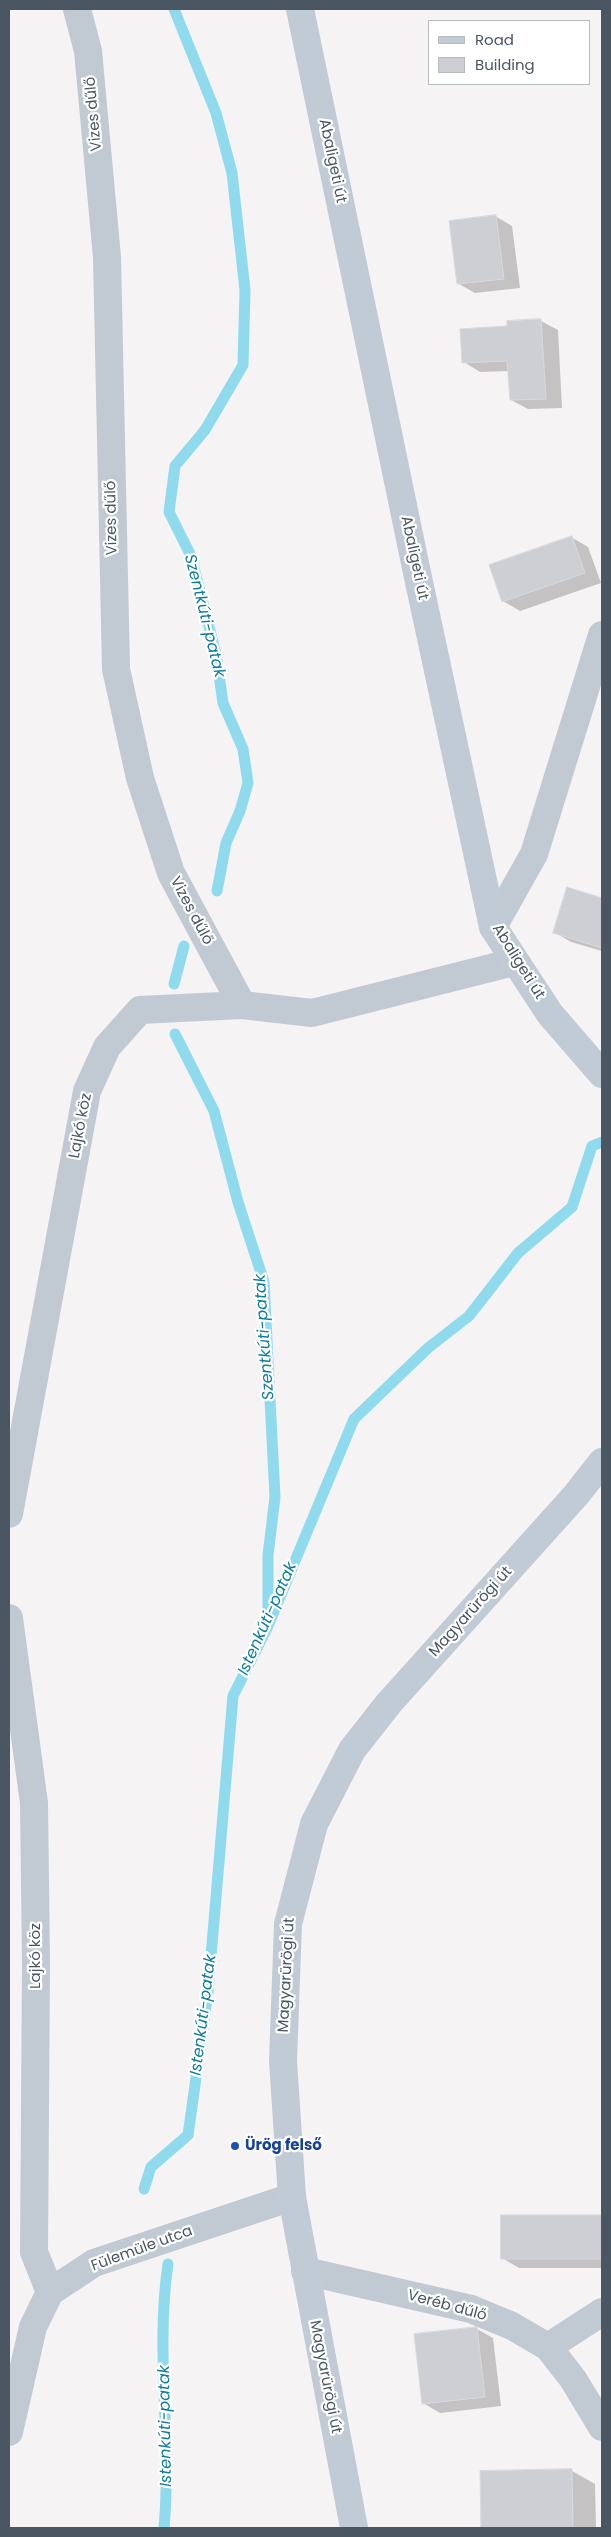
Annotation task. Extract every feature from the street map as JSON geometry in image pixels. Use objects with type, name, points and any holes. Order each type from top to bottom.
[{"type":"main road","name":"Abaligeti út","points":[[300,9],[493,927],[514,962],[550,1014],[602,1074]]},
{"type":"main road","name":"Magyarürögi út","points":[[354,2528],[292,2197],[283,2061],[288,1924],[314,1824],[352,1750],[383,1710],[576,1495],[602,1462]]},
{"type":"street","name":"Vizes dűlő","points":[[77,9],[88,51],[107,257],[116,669],[140,778],[171,873],[242,1005]]},
{"type":"street","points":[[493,927],[534,854],[602,635]]},
{"type":"street","name":"Lajkó köz","points":[[9,1514],[87,1091],[107,1047],[140,1010],[242,1005],[312,1013],[514,962]]},
{"type":"street","name":"Lajkó köz","points":[[9,1618],[34,1803],[36,1963],[34,2252],[50,2292]]},
{"type":"street","name":"Fülemüle utca","points":[[50,2292],[94,2263],[292,2197]]},
{"type":"street","name":"Veréb dűlő","points":[[306,2271],[471,2309],[512,2326],[548,2347],[573,2379],[602,2427]]},
{"type":"street","points":[[9,2432],[33,2327],[50,2292]]},
{"type":"street","points":[[548,2347],[602,2312]]},
{"type":"building","points":[[496,215],[504,279],[457,284],[449,221]]},
{"type":"building","points":[[541,319],[546,399],[510,400],[507,361],[462,363],[460,329],[507,326],[507,321]]},
{"type":"building","points":[[572,536],[585,573],[502,602],[489,565]]},
{"type":"building","points":[[567,887],[602,898],[602,948],[553,933]]},
{"type":"building","points":[[501,2215],[602,2215],[602,2259],[501,2259]]},
{"type":"building","points":[[477,2327],[485,2397],[422,2404],[414,2334]]},
{"type":"building","points":[[572,2469],[573,2528],[481,2528],[480,2471]]},
{"type":"waterway","name":"Szentkúti-patak","points":[[174,9],[216,113],[232,173],[245,290],[243,365],[205,430],[175,466],[169,512],[191,556],[216,654],[223,703],[243,749],[248,783],[240,811],[226,843],[217,891]]},
{"type":"waterway","name":"Szentkúti-patak","points":[[174,984],[184,946]]},
{"type":"waterway","name":"Szentkúti-patak","points":[[175,1034],[214,1111],[238,1202],[264,1282],[275,1497],[268,1555],[268,1620]]},
{"type":"waterway","name":"Szentkúti-patak","points":[[144,2189],[151,2167],[188,2135],[208,1992],[233,1696],[268,1626],[354,1419],[428,1348],[469,1316],[518,1253],[572,1207],[592,1146],[602,1142]]},
{"type":"waterway","name":"Istenkúti-patak","points":[[164,2528],[166,2462],[163,2330],[168,2264]]},
{"type":"place","name":"Ürög felső","points":[[235,2146]]}]
